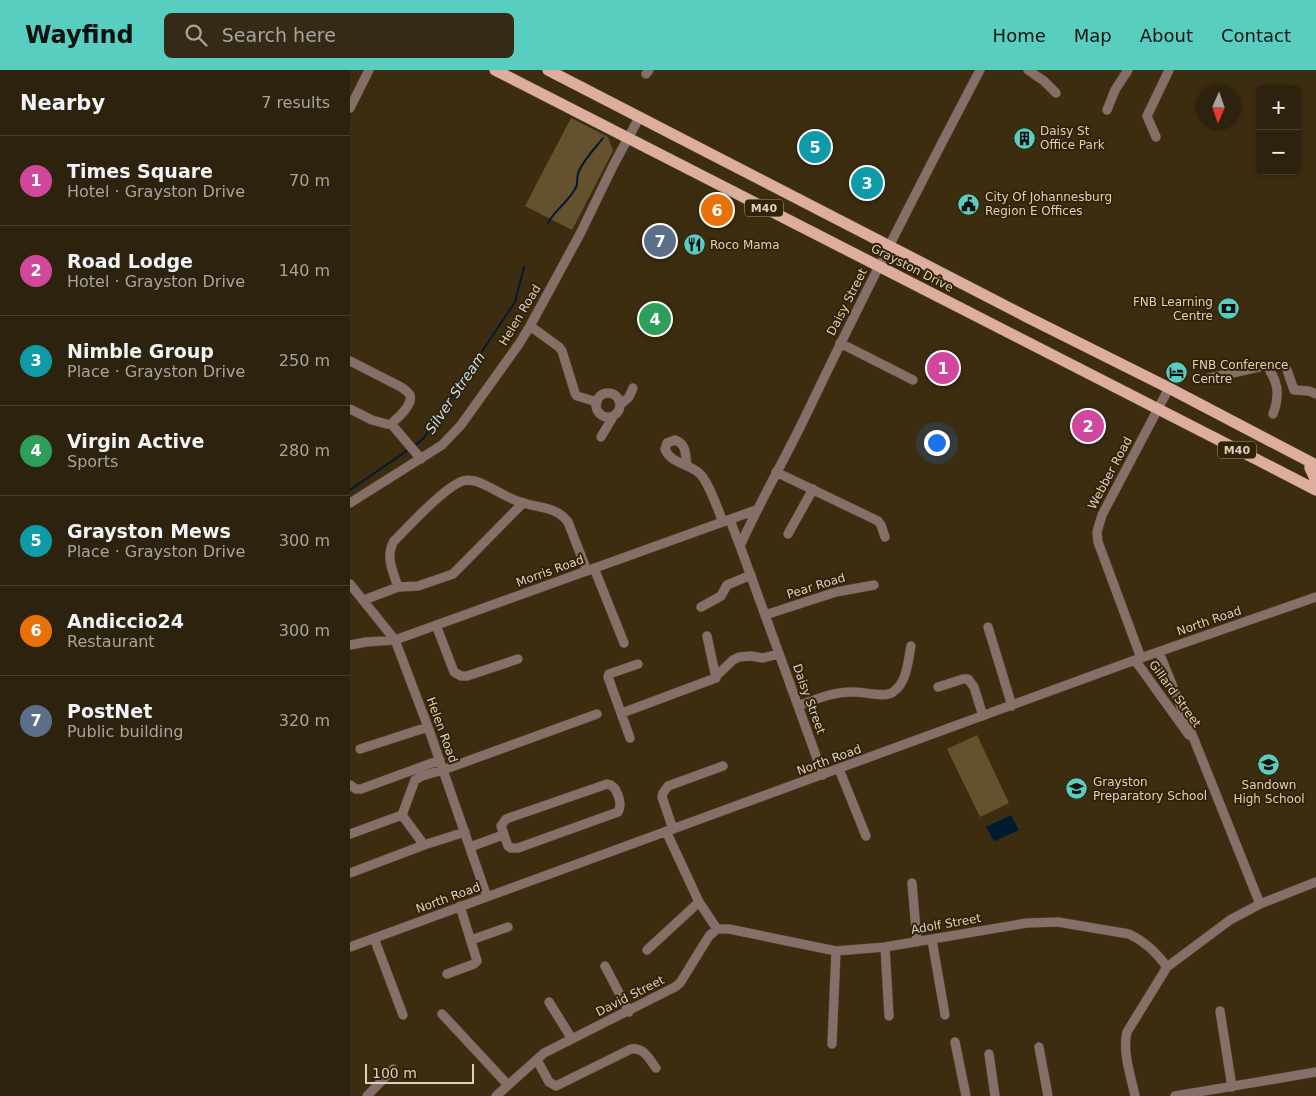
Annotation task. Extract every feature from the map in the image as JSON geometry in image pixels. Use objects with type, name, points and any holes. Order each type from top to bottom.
[{"type":"main road","name":"Grayston Drive","points":[[495,70],[628,140],[879,266],[1316,490]]},
{"type":"main road","name":"Grayston Drive","points":[[548,70],[1169,388],[1313,464]]},
{"type":"main road","points":[[1313,464],[1310,468],[1316,481]]},
{"type":"street","points":[[350,108],[369,70]]},
{"type":"street","name":"Daisy Street","points":[[740,546],[756,510],[805,417],[840,343],[980,70]]},
{"type":"street","points":[[1028,70],[1044,81],[1056,93]]},
{"type":"street","points":[[1107,110],[1115,90],[1128,70]]},
{"type":"street","points":[[1156,138],[1146,116],[1169,70]]},
{"type":"street","name":"Helen Road","points":[[350,503],[419,456],[449,440],[461,425],[530,326],[640,118]]},
{"type":"street","points":[[530,326],[559,346],[577,396],[597,402]]},
{"type":"street","points":[[840,343],[913,380]]},
{"type":"street","points":[[350,361],[401,387],[408,393],[410,397],[408,403],[399,417],[391,424]]},
{"type":"street","points":[[1210,378],[1260,367]]},
{"type":"street","points":[[1287,370],[1294,390],[1309,391],[1316,394]]},
{"type":"street","points":[[1270,371],[1277,390],[1278,402],[1273,414]]},
{"type":"street","points":[[620,405],[629,397],[633,388]]},
{"type":"street","name":"Webber Road","points":[[1138,659],[1098,542],[1097,532],[1102,515],[1169,388]]},
{"type":"street","points":[[602,437],[614,415],[618,412],[620,405],[618,398],[610,393],[600,396],[597,402],[598,410],[605,416],[614,415]]},
{"type":"street","points":[[350,409],[372,420],[391,424],[419,456]]},
{"type":"street","name":"Daisy Street","points":[[687,465],[699,472],[703,477],[740,546],[823,775]]},
{"type":"street","points":[[776,472],[878,521],[885,537]]},
{"type":"street","points":[[398,587],[390,558],[392,546],[436,500],[458,483],[473,481],[523,503],[550,510],[565,518],[624,643]]},
{"type":"street","points":[[788,534],[812,489]]},
{"type":"street","points":[[364,600],[398,587],[418,586],[453,574],[523,503]]},
{"type":"street","name":"Morris Road","points":[[350,645],[395,640],[756,510]]},
{"type":"street","points":[[701,607],[721,596],[727,585],[751,575]]},
{"type":"street","name":"Helen Road","points":[[350,584],[395,640],[440,760],[487,897]]},
{"type":"street","name":"Pear Road","points":[[765,615],[836,592],[874,585]]},
{"type":"street","name":"North Road","points":[[350,947],[1138,659],[1316,597]]},
{"type":"street","points":[[436,625],[454,672],[458,675],[467,676],[518,659]]},
{"type":"street","points":[[988,626],[1012,706]]},
{"type":"street","points":[[707,636],[716,678]]},
{"type":"street","points":[[798,706],[833,694],[854,692],[887,695],[894,692],[906,673],[911,646]]},
{"type":"street","name":"Gillard Street","points":[[1159,652],[1260,904]]},
{"type":"street","points":[[622,713],[716,678],[739,657],[763,658],[779,654]]},
{"type":"street","name":"Gillard Street","points":[[1138,659],[1196,743]]},
{"type":"street","points":[[630,738],[608,680],[609,674],[638,664]]},
{"type":"street","points":[[938,687],[968,679],[974,687],[983,716]]},
{"type":"street","points":[[402,816],[415,780],[422,776],[597,714]]},
{"type":"street","points":[[360,749],[428,727]]},
{"type":"street","points":[[350,785],[356,789],[361,789],[440,760]]},
{"type":"street","points":[[717,928],[699,902],[670,830],[662,797],[668,786],[723,766]]},
{"type":"street","points":[[839,769],[866,836]]},
{"type":"street","points":[[602,784],[611,784],[614,787],[620,804],[618,812],[614,815],[518,848],[508,846],[503,835],[501,826],[506,819],[602,784]]},
{"type":"street","points":[[350,834],[402,816]]},
{"type":"street","points":[[402,816],[424,845]]},
{"type":"street","points":[[350,873],[424,845],[465,832]]},
{"type":"street","points":[[470,847],[503,835]]},
{"type":"street","points":[[1135,1096],[1126,1054],[1125,1039],[1127,1032],[1167,966],[1230,920],[1260,904],[1316,882]]},
{"type":"street","points":[[912,883],[917,942]]},
{"type":"street","points":[[647,950],[699,902]]},
{"type":"street","points":[[447,974],[476,963],[460,906]]},
{"type":"street","name":"Adolf Street","points":[[717,928],[729,928],[836,951],[885,947],[1027,923],[1050,921],[1129,934],[1155,953],[1167,966]]},
{"type":"street","points":[[470,940],[508,927]]},
{"type":"street","name":"David Street","points":[[496,1096],[544,1053],[666,993],[680,983],[717,928]]},
{"type":"street","points":[[374,938],[402,1014]]},
{"type":"street","points":[[932,940],[945,1015]]},
{"type":"street","points":[[885,947],[889,1016]]},
{"type":"street","points":[[832,1044],[836,951]]},
{"type":"street","points":[[605,966],[629,1012]]},
{"type":"street","points":[[548,1002],[572,1039]]},
{"type":"street","points":[[1220,1011],[1232,1087]]},
{"type":"street","points":[[442,1014],[508,1085]]},
{"type":"street","points":[[955,1042],[966,1096]]},
{"type":"street","points":[[537,1060],[549,1082],[556,1086],[636,1048],[642,1050],[656,1068]]},
{"type":"street","points":[[1039,1048],[1048,1096]]},
{"type":"street","points":[[990,1054],[995,1096]]},
{"type":"street","points":[[367,1096],[392,1069]]},
{"type":"street","points":[[1175,1096],[1222,1092],[1232,1087],[1316,1072]]},
{"type":"shaded area","points":[[571,118],[608,137],[613,151],[572,230],[525,206]]},
{"type":"shaded area","points":[[977,735],[1009,803],[980,817],[947,749]]},
{"type":"water","points":[[1011,815],[1019,830],[995,841],[993,840],[986,827]]},
{"type":"waterway","name":"Silver Stream","points":[[548,223],[572,194],[577,185],[579,170],[603,138]]},
{"type":"waterway","name":"Silver Stream","points":[[414,446],[424,438],[515,302],[524,267]]},
{"type":"waterway","name":"Silver Stream","points":[[350,490],[408,450]]},
{"type":"place","name":"Daisy St Office Park","points":[[1024,138]]},
{"type":"place","name":"Grayston Mews","points":[[815,147]]},
{"type":"place","name":"Nimble Group","points":[[867,183]]},
{"type":"place","name":"City Of Johannesburg Region E Offices","points":[[969,204]]},
{"type":"place","name":"Andiccio24","points":[[717,210]]},
{"type":"place","name":"PostNet","points":[[660,241]]},
{"type":"place","name":"Roco Mama","points":[[694,245]]},
{"type":"place","name":"FNB Learning Centre","points":[[1229,309]]},
{"type":"place","name":"Virgin Active","points":[[655,319]]},
{"type":"place","name":"Times Square","points":[[943,368]]},
{"type":"place","name":"FNB Conference Centre","points":[[1176,372]]},
{"type":"place","name":"Road Lodge","points":[[1088,426]]},
{"type":"place","name":"Sandown High School","points":[[1269,764]]},
{"type":"place","name":"Grayston Preparatory School","points":[[1077,789]]}]
